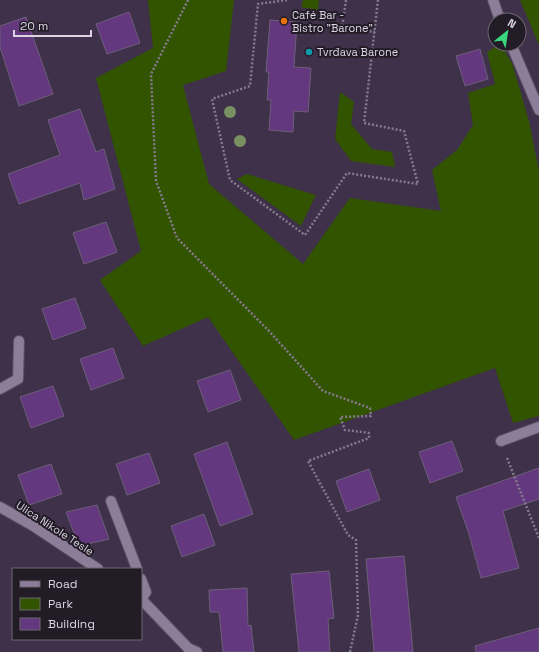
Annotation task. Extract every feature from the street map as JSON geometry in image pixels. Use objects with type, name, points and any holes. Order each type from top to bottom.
[{"type":"street","points":[[493,0],[497,12]]},
{"type":"street","points":[[514,52],[539,110]]},
{"type":"street","points":[[0,389],[18,379],[19,341]]},
{"type":"street","points":[[500,441],[539,427]]},
{"type":"street","points":[[110,501],[137,568]]},
{"type":"street","name":"Ulica Nikole Tesle","points":[[0,507],[35,527],[96,568]]},
{"type":"street","points":[[142,582],[146,592],[142,598]]},
{"type":"street","points":[[142,600],[188,648],[197,652]]},
{"type":"path","points":[[188,0],[151,74],[156,180],[177,238],[269,331],[323,391],[370,408],[371,416],[340,418],[345,430],[369,433],[369,438],[308,461],[348,535],[356,540],[358,615],[350,652]]},
{"type":"path","points":[[287,0],[258,4],[250,86],[212,99],[230,180],[305,235],[347,173],[418,184],[404,131],[364,123],[378,0]]},
{"type":"path","points":[[346,0],[342,28],[375,32]]},
{"type":"path","points":[[500,441],[539,538]]},
{"type":"green space","points":[[148,0],[234,0],[226,71],[183,85],[209,184],[303,264],[350,198],[441,211],[432,170],[457,150],[473,125],[468,93],[495,84],[487,52],[505,52],[512,63],[529,121],[539,171],[539,416],[513,423],[495,368],[294,440],[208,317],[143,346],[100,280],[141,251],[96,78],[153,48]]},
{"type":"green space","points":[[303,0],[319,0],[318,10],[301,7]]},
{"type":"green space","points":[[520,0],[539,0],[539,45],[527,17],[527,12],[525,12]]},
{"type":"green space","points":[[340,92],[354,102],[351,124],[372,149],[392,152],[395,167],[351,161],[335,139]]},
{"type":"green space","points":[[247,174],[316,195],[301,226],[237,179]]},
{"type":"building","points":[[129,12],[140,43],[107,54],[96,24]]},
{"type":"building","points":[[26,17],[53,94],[19,106],[0,47],[0,26]]},
{"type":"building","points":[[270,20],[297,22],[294,67],[311,68],[308,112],[294,111],[293,132],[269,130],[271,100],[267,100],[269,72],[266,72]]},
{"type":"building","points":[[480,49],[488,79],[465,86],[456,56]]},
{"type":"building","points":[[80,109],[96,152],[104,149],[115,189],[84,200],[80,183],[19,204],[8,174],[60,155],[48,120]]},
{"type":"building","points":[[106,222],[117,252],[84,264],[73,233]]},
{"type":"building","points":[[75,298],[86,328],[53,340],[42,309]]},
{"type":"building","points":[[113,348],[124,378],[91,390],[80,359]]},
{"type":"building","points":[[230,370],[241,400],[208,412],[197,381]]},
{"type":"building","points":[[53,386],[64,416],[31,428],[20,397]]},
{"type":"building","points":[[452,441],[463,471],[430,483],[419,452]]},
{"type":"building","points":[[227,442],[253,514],[220,526],[194,454]]},
{"type":"building","points":[[149,453],[160,483],[127,495],[116,464]]},
{"type":"building","points":[[51,464],[62,494],[29,505],[18,475]]},
{"type":"building","points":[[539,468],[539,499],[503,511],[519,568],[481,578],[469,534],[456,497]]},
{"type":"building","points":[[369,469],[380,500],[347,512],[336,481]]},
{"type":"building","points":[[97,505],[109,539],[79,546],[66,512]]},
{"type":"building","points":[[204,514],[215,545],[182,557],[171,526]]},
{"type":"building","points":[[404,556],[413,652],[374,652],[366,559]]},
{"type":"building","points":[[329,571],[334,618],[328,619],[330,652],[299,652],[291,574]]},
{"type":"building","points":[[247,588],[248,626],[251,625],[254,652],[223,652],[219,612],[210,612],[209,590]]},
{"type":"building","points":[[539,628],[539,652],[476,652],[475,646]]},
{"type":"place","name":"Café Bar - Bistro \"Barone\"","points":[[284,21]]},
{"type":"place","name":"Tvrđava Barone","points":[[309,52]]}]
